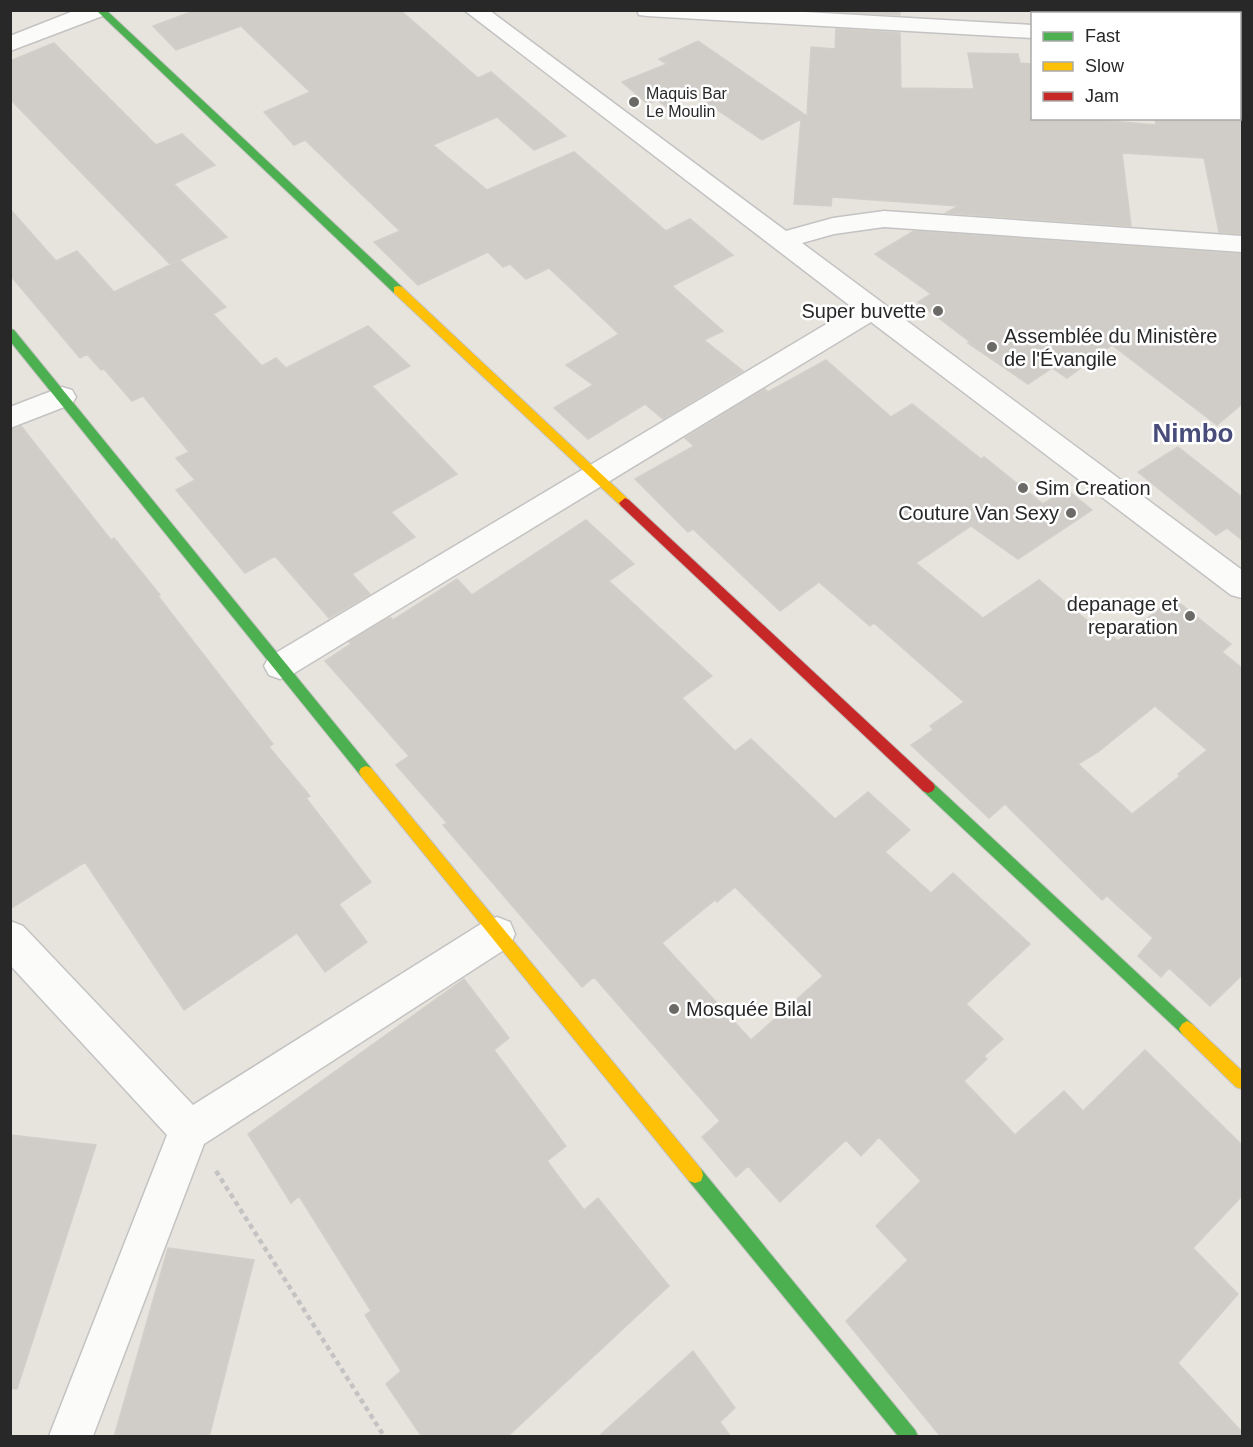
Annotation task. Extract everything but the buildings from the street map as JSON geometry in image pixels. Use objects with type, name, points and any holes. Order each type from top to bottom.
[{"type":"street","points":[[10,44],[98,10],[1242,1080]]},
{"type":"street","points":[[474,10],[1242,586]]},
{"type":"street","points":[[647,10],[874,17],[1031,32]]},
{"type":"street","points":[[781,240],[833,226],[884,219],[1242,244]]},
{"type":"street","points":[[280,666],[872,309]]},
{"type":"street","points":[[10,333],[497,934],[909,1437]]},
{"type":"street","points":[[10,418],[62,397]]},
{"type":"street","points":[[71,1437],[189,1130],[497,934]]},
{"type":"street","points":[[10,938],[189,1130]]},
{"type":"path","points":[[189,1130],[384,1437]]},
{"type":"traffic: fast","points":[[100,10],[398,290]]},
{"type":"traffic: fast","points":[[10,333],[366,772]]},
{"type":"traffic: fast","points":[[928,787],[1187,1029]]},
{"type":"traffic: fast","points":[[695,1175],[909,1436]]},
{"type":"traffic: slow","points":[[398,290],[625,503]]},
{"type":"traffic: slow","points":[[366,772],[695,1175]]},
{"type":"traffic: slow","points":[[1187,1029],[1242,1081]]},
{"type":"traffic: jam","points":[[625,503],[928,787]]},
{"type":"place","name":"Maquis Bar Le Moulin","points":[[634,102]]},
{"type":"place","name":"Super buvette","points":[[938,311]]},
{"type":"place","name":"Assemblée du Ministère de l'Évangile","points":[[992,347]]},
{"type":"place","name":"Sim Creation","points":[[1023,488]]},
{"type":"place","name":"Couture Van Sexy","points":[[1071,513]]},
{"type":"place","name":"depanage et reparation","points":[[1190,616]]},
{"type":"place","name":"Mosquée Bilal","points":[[674,1009]]},
{"type":"district","name":"Nimbo","points":[[1193,433]]}]
